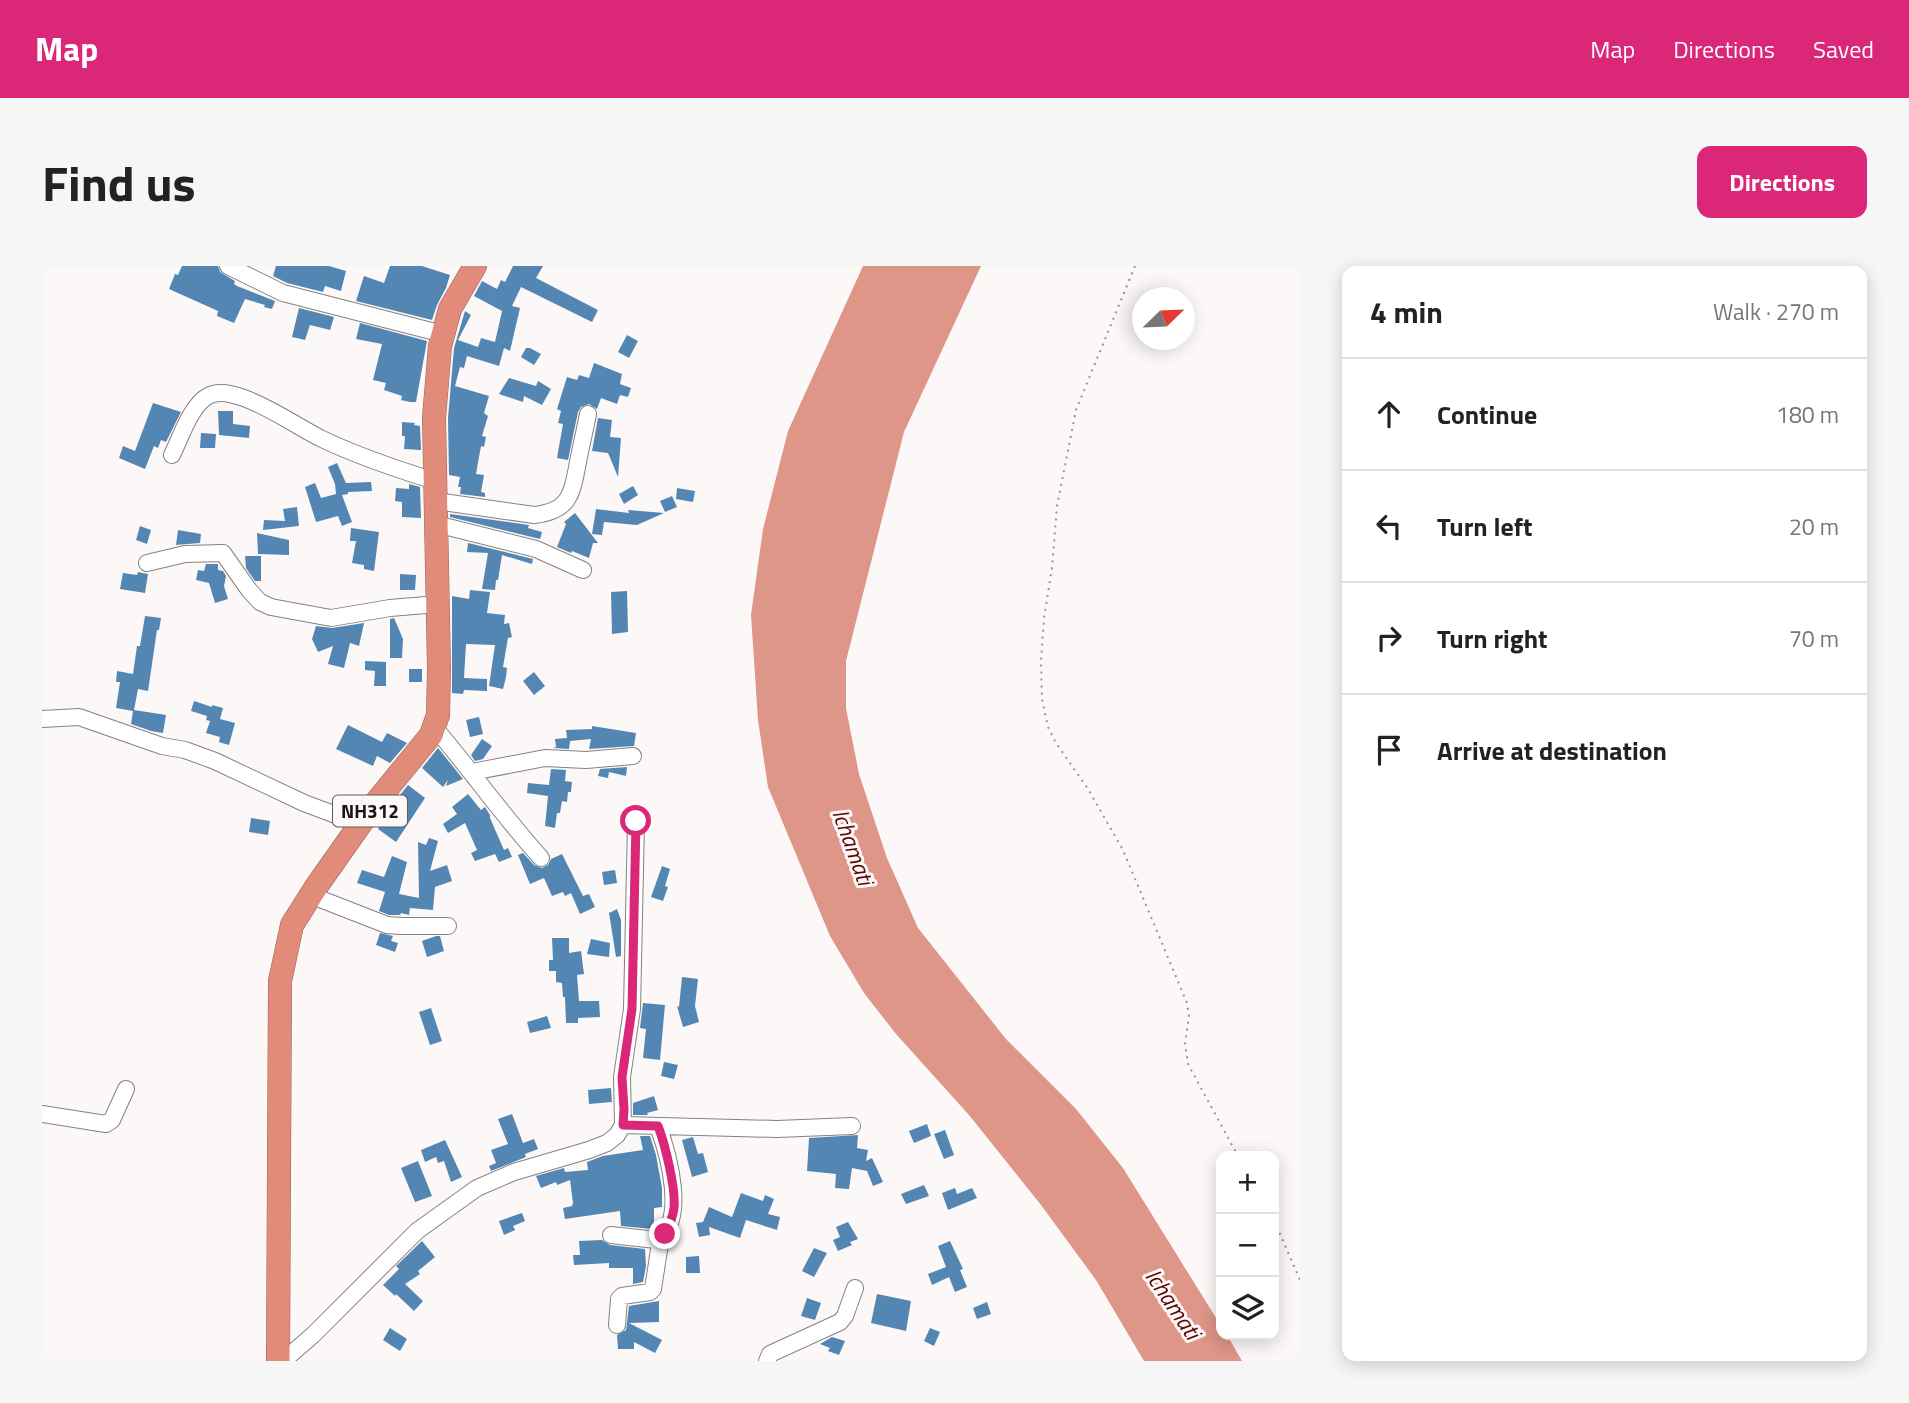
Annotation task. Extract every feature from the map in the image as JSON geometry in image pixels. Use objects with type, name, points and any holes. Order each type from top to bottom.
[{"type":"highway","name":"NH312","points":[[280,1361],[280,981],[292,925],[360,824],[431,735],[438,715],[434,418],[443,334],[450,309],[475,266]]},
{"type":"street","points":[[228,266],[283,293],[443,334]]},
{"type":"street","points":[[172,455],[199,403],[218,393],[227,394],[256,404],[321,438],[392,468],[436,502],[583,570]]},
{"type":"street","points":[[436,502],[534,515],[557,509],[573,489],[588,414]]},
{"type":"street","points":[[147,563],[185,554],[223,553],[260,602],[271,607],[325,618],[438,604]]},
{"type":"street","points":[[42,719],[79,718],[162,746],[200,755],[304,803],[360,824]]},
{"type":"street","points":[[434,727],[541,859]]},
{"type":"street","points":[[472,772],[545,758],[586,760],[633,756]]},
{"type":"street","points":[[280,1361],[313,1335],[417,1231],[477,1188],[504,1176],[589,1150],[607,1143],[617,1135],[623,1125],[622,1077],[632,1009],[636,821]]},
{"type":"street","points":[[310,895],[387,925],[447,926]]},
{"type":"street","points":[[42,1114],[106,1124],[112,1119],[126,1089]]},
{"type":"street","points":[[623,1125],[777,1129],[852,1126]]},
{"type":"street","points":[[611,1235],[656,1240],[665,1234],[670,1223],[674,1200],[667,1155],[658,1126]]},
{"type":"street","points":[[617,1325],[619,1299],[622,1296],[650,1292],[653,1289],[661,1237]]},
{"type":"street","points":[[767,1361],[770,1354],[840,1322],[845,1316],[855,1288]]},
{"type":"path","points":[[1135,266],[1076,410],[1057,506],[1052,568],[1044,618],[1042,699],[1048,727],[1056,743],[1088,789],[1129,863],[1187,1003],[1189,1016],[1185,1044],[1188,1064],[1235,1151]]},
{"type":"path","points":[[1279,1232],[1300,1280]]},
{"type":"water","name":"Ichamati","points":[[863,266],[981,266],[904,432],[846,661],[846,708],[859,774],[887,858],[918,928],[1006,1039],[1076,1109],[1123,1168],[1216,1318],[1216,1340],[1230,1340],[1242,1361],[1144,1361],[1096,1280],[1041,1205],[969,1115],[896,1034],[864,993],[830,936],[768,787],[758,720],[751,615],[763,529],[788,431]]},
{"type":"building","points":[[182,266],[218,266],[220,272],[235,281],[237,286],[275,301],[272,309],[245,299],[234,323],[217,316],[218,311],[169,289],[175,274],[178,275]]},
{"type":"building","points":[[276,266],[329,266],[346,271],[341,291],[325,286],[323,292],[287,283],[273,276]]},
{"type":"building","points":[[390,266],[422,266],[450,275],[432,320],[356,301],[364,276],[384,283]]},
{"type":"building","points":[[513,266],[543,266],[536,278],[598,310],[592,322],[521,287],[512,306],[520,308],[510,351],[504,348],[499,366],[467,356],[464,368],[460,367],[455,386],[489,396],[484,413],[488,416],[482,436],[486,437],[484,447],[481,446],[476,474],[484,475],[481,492],[485,493],[485,497],[460,494],[460,477],[449,475],[448,418],[454,348],[465,311],[471,315],[458,340],[478,347],[481,338],[495,342],[502,311],[474,296],[482,281],[497,289],[501,280],[505,282]]},
{"type":"building","points":[[299,308],[334,317],[330,330],[310,325],[305,340],[292,337]]},
{"type":"building","points":[[360,323],[427,341],[416,402],[401,400],[402,396],[384,390],[386,383],[373,380],[382,344],[356,339]]},
{"type":"building","points":[[627,335],[638,341],[629,358],[618,352]]},
{"type":"building","points":[[526,348],[541,354],[534,365],[521,357]]},
{"type":"building","points":[[594,363],[622,374],[620,384],[631,388],[628,397],[620,395],[617,404],[601,398],[597,409],[589,404],[581,407],[568,460],[557,458],[563,424],[558,423],[561,411],[557,409],[567,377],[577,380],[579,375],[589,378]]},
{"type":"building","points":[[509,378],[536,386],[538,381],[551,389],[542,405],[524,396],[523,402],[499,394]]},
{"type":"building","points":[[153,403],[181,412],[166,442],[161,440],[158,448],[154,446],[145,469],[119,458],[123,446],[135,451]]},
{"type":"building","points":[[218,411],[233,411],[233,424],[250,426],[249,438],[219,435]]},
{"type":"building","points":[[598,418],[612,420],[610,437],[621,438],[618,477],[608,453],[592,451]]},
{"type":"building","points":[[402,422],[420,426],[421,450],[404,449]]},
{"type":"building","points":[[201,433],[216,434],[215,448],[200,448]]},
{"type":"building","points":[[337,463],[346,483],[371,482],[372,491],[348,492],[342,495],[352,522],[342,526],[338,516],[316,522],[305,487],[315,483],[321,498],[336,494],[328,467]]},
{"type":"building","points":[[409,484],[420,487],[421,518],[402,517],[402,502],[395,501],[396,488],[409,489]]},
{"type":"building","points":[[633,486],[638,495],[624,504],[619,494]]},
{"type":"building","points":[[677,488],[695,491],[693,502],[676,499]]},
{"type":"building","points":[[672,496],[677,507],[665,512],[660,501]]},
{"type":"building","points":[[297,507],[299,526],[263,530],[264,520],[285,521],[283,509]]},
{"type":"building","points":[[596,509],[664,513],[637,525],[604,522],[602,535],[592,534]]},
{"type":"building","points":[[575,513],[598,543],[593,543],[589,558],[557,547],[566,524],[564,522]]},
{"type":"building","points":[[450,514],[529,525],[528,528],[542,532],[540,539],[450,517]]},
{"type":"building","points":[[140,526],[151,530],[147,544],[136,540]]},
{"type":"building","points":[[351,528],[379,532],[374,571],[364,569],[364,565],[352,563],[356,541],[350,541]]},
{"type":"building","points":[[178,530],[201,534],[200,543],[176,545]]},
{"type":"building","points":[[257,533],[289,540],[289,555],[258,554]]},
{"type":"building","points":[[468,543],[533,559],[532,564],[502,555],[495,590],[482,589],[488,553],[467,552]]},
{"type":"building","points":[[245,556],[261,556],[261,581],[255,581],[246,568]]},
{"type":"building","points":[[206,564],[218,564],[218,570],[223,571],[228,599],[215,603],[209,583],[196,580],[198,570],[204,571]]},
{"type":"building","points":[[138,572],[148,574],[145,593],[120,589],[123,573],[137,575]]},
{"type":"building","points":[[400,574],[416,575],[415,590],[400,590]]},
{"type":"building","points":[[470,590],[490,592],[487,613],[505,615],[504,624],[509,623],[512,637],[508,638],[503,667],[507,668],[506,677],[503,689],[489,686],[495,645],[466,644],[464,678],[487,679],[487,691],[464,690],[463,694],[452,693],[452,596],[469,599]]},
{"type":"building","points":[[627,591],[628,632],[612,634],[611,592]]},
{"type":"building","points":[[145,616],[161,618],[148,691],[138,689],[134,710],[166,715],[163,733],[131,724],[133,711],[116,708],[120,682],[116,682],[117,671],[133,674]]},
{"type":"building","points":[[394,618],[403,639],[402,658],[390,658],[390,619]]},
{"type":"building","points":[[364,623],[359,646],[350,643],[344,668],[328,664],[333,646],[318,652],[312,639],[316,626],[332,628]]},
{"type":"building","points":[[365,661],[386,662],[386,686],[374,686],[375,671],[365,670]]},
{"type":"building","points":[[409,669],[422,669],[422,682],[409,682]]},
{"type":"building","points":[[534,672],[545,686],[534,695],[523,681]]},
{"type":"building","points":[[194,701],[223,708],[220,719],[235,723],[229,745],[219,742],[220,737],[206,733],[210,721],[206,720],[207,716],[191,711]]},
{"type":"building","points":[[479,717],[483,734],[470,737],[466,720]]},
{"type":"building","points":[[348,725],[382,742],[387,733],[407,743],[390,763],[377,756],[373,766],[336,749]]},
{"type":"building","points":[[592,726],[636,733],[634,746],[589,749],[591,739],[570,741],[569,749],[553,748],[556,747],[555,739],[567,738],[566,730],[592,729]]},
{"type":"building","points":[[482,739],[492,746],[483,759],[475,761],[471,755]]},
{"type":"building","points":[[438,748],[463,779],[446,786],[448,780],[443,787],[422,768]]},
{"type":"building","points":[[627,767],[626,776],[609,772],[608,778],[598,776],[600,769]]},
{"type":"building","points":[[551,769],[566,770],[565,781],[572,782],[567,802],[562,801],[560,813],[557,813],[555,828],[545,826],[548,796],[527,793],[528,783],[549,785]]},
{"type":"building","points":[[408,785],[425,798],[396,842],[378,829]]},
{"type":"building","points":[[468,794],[481,810],[485,807],[504,850],[508,848],[512,857],[499,862],[495,854],[475,861],[471,853],[477,850],[465,823],[448,833],[443,824],[457,814],[452,807]]},
{"type":"building","points":[[251,818],[270,821],[268,835],[249,832]]},
{"type":"building","points":[[429,838],[438,841],[430,871],[447,865],[452,881],[435,887],[433,910],[410,908],[409,915],[389,915],[379,911],[385,892],[357,883],[362,870],[384,877],[392,856],[407,862],[399,894],[419,898],[418,842],[426,845]]},
{"type":"building","points":[[523,853],[534,865],[542,868],[548,865],[551,859],[562,854],[583,896],[589,894],[595,907],[580,914],[571,893],[565,896],[563,892],[552,896],[544,878],[530,884],[518,855]]},
{"type":"building","points":[[662,866],[670,869],[663,901],[651,897]]},
{"type":"building","points":[[615,870],[617,883],[604,885],[602,872]]},
{"type":"building","points":[[617,909],[621,920],[621,956],[616,957],[609,913]]},
{"type":"building","points":[[380,933],[393,936],[391,941],[398,943],[395,952],[376,945]]},
{"type":"building","points":[[440,936],[444,951],[427,957],[422,941]]},
{"type":"building","points":[[552,938],[569,938],[569,953],[581,951],[584,974],[577,975],[579,1001],[599,1001],[600,1017],[578,1018],[578,1023],[566,1023],[562,983],[556,982],[556,971],[549,971],[549,960],[553,960]]},
{"type":"building","points":[[591,939],[610,943],[609,957],[587,954]]},
{"type":"building","points":[[682,977],[698,979],[695,1006],[699,1022],[683,1027],[677,1006],[679,1007]]},
{"type":"building","points":[[643,1003],[665,1005],[660,1060],[643,1058],[646,1029],[640,1028]]},
{"type":"building","points":[[431,1008],[442,1041],[430,1045],[419,1012]]},
{"type":"building","points":[[547,1016],[551,1028],[530,1033],[527,1022]]},
{"type":"building","points":[[664,1062],[678,1065],[674,1079],[661,1076]]},
{"type":"building","points":[[611,1088],[612,1102],[589,1104],[588,1090]]},
{"type":"building","points":[[654,1096],[658,1110],[647,1113],[648,1115],[633,1115],[633,1103]]},
{"type":"building","points":[[512,1114],[523,1143],[534,1139],[538,1149],[525,1154],[526,1157],[491,1171],[489,1166],[496,1163],[491,1150],[508,1144],[498,1119]]},
{"type":"building","points":[[927,1124],[931,1136],[914,1143],[909,1131]]},
{"type":"building","points":[[945,1130],[954,1155],[944,1159],[934,1134]]},
{"type":"building","points":[[858,1135],[857,1148],[868,1150],[866,1161],[872,1158],[883,1182],[873,1186],[867,1171],[852,1168],[849,1189],[835,1188],[836,1174],[807,1171],[809,1138]]},
{"type":"building","points":[[640,1136],[650,1136],[662,1188],[662,1207],[654,1208],[654,1227],[621,1226],[620,1211],[565,1219],[563,1208],[572,1206],[573,1203],[570,1180],[541,1188],[536,1176],[564,1168],[565,1172],[588,1170],[587,1162],[603,1156],[643,1150]]},
{"type":"building","points":[[693,1137],[698,1154],[703,1153],[708,1172],[692,1177],[682,1140]]},
{"type":"building","points":[[445,1140],[462,1177],[451,1182],[444,1161],[438,1163],[436,1157],[425,1162],[421,1150]]},
{"type":"building","points":[[418,1161],[432,1196],[415,1202],[401,1168]]},
{"type":"building","points":[[924,1185],[929,1196],[906,1204],[901,1194]]},
{"type":"building","points":[[955,1188],[957,1194],[972,1188],[977,1198],[948,1210],[942,1193]]},
{"type":"building","points":[[741,1193],[763,1201],[765,1195],[774,1199],[768,1214],[780,1217],[777,1230],[746,1220],[740,1238],[709,1227],[710,1235],[699,1237],[696,1223],[703,1222],[709,1207],[732,1217]]},
{"type":"building","points":[[522,1213],[525,1221],[513,1226],[515,1230],[504,1235],[499,1221]]},
{"type":"building","points":[[848,1222],[858,1239],[838,1251],[833,1240],[840,1237],[836,1227]]},
{"type":"building","points":[[602,1240],[610,1245],[645,1249],[643,1282],[633,1284],[633,1268],[609,1268],[609,1263],[574,1265],[573,1255],[580,1255],[579,1241]]},
{"type":"building","points":[[422,1241],[435,1257],[418,1271],[420,1274],[405,1284],[423,1301],[414,1311],[383,1285],[399,1269],[396,1266]]},
{"type":"building","points":[[950,1241],[963,1269],[960,1270],[967,1287],[955,1292],[949,1277],[932,1285],[928,1274],[946,1267],[938,1246]]},
{"type":"building","points":[[814,1248],[827,1253],[814,1277],[802,1271]]},
{"type":"building","points":[[699,1256],[700,1273],[686,1273],[686,1257]]},
{"type":"building","points":[[877,1294],[911,1301],[906,1331],[871,1323]]},
{"type":"building","points":[[807,1298],[821,1303],[815,1320],[801,1316]]},
{"type":"building","points":[[659,1301],[659,1322],[629,1323],[662,1340],[655,1353],[634,1342],[634,1349],[618,1349],[617,1335],[626,1330],[629,1306]]},
{"type":"building","points":[[987,1302],[991,1314],[977,1319],[973,1308]]},
{"type":"building","points":[[390,1328],[407,1339],[400,1351],[383,1340]]},
{"type":"building","points":[[930,1328],[940,1332],[934,1346],[924,1341]]},
{"type":"building","points":[[832,1337],[845,1341],[839,1355],[820,1344]]},
{"type":"route","points":[[636,821],[632,1009],[622,1077],[623,1125],[658,1126],[662,1136],[674,1200],[674,1210],[665,1234]]}]
